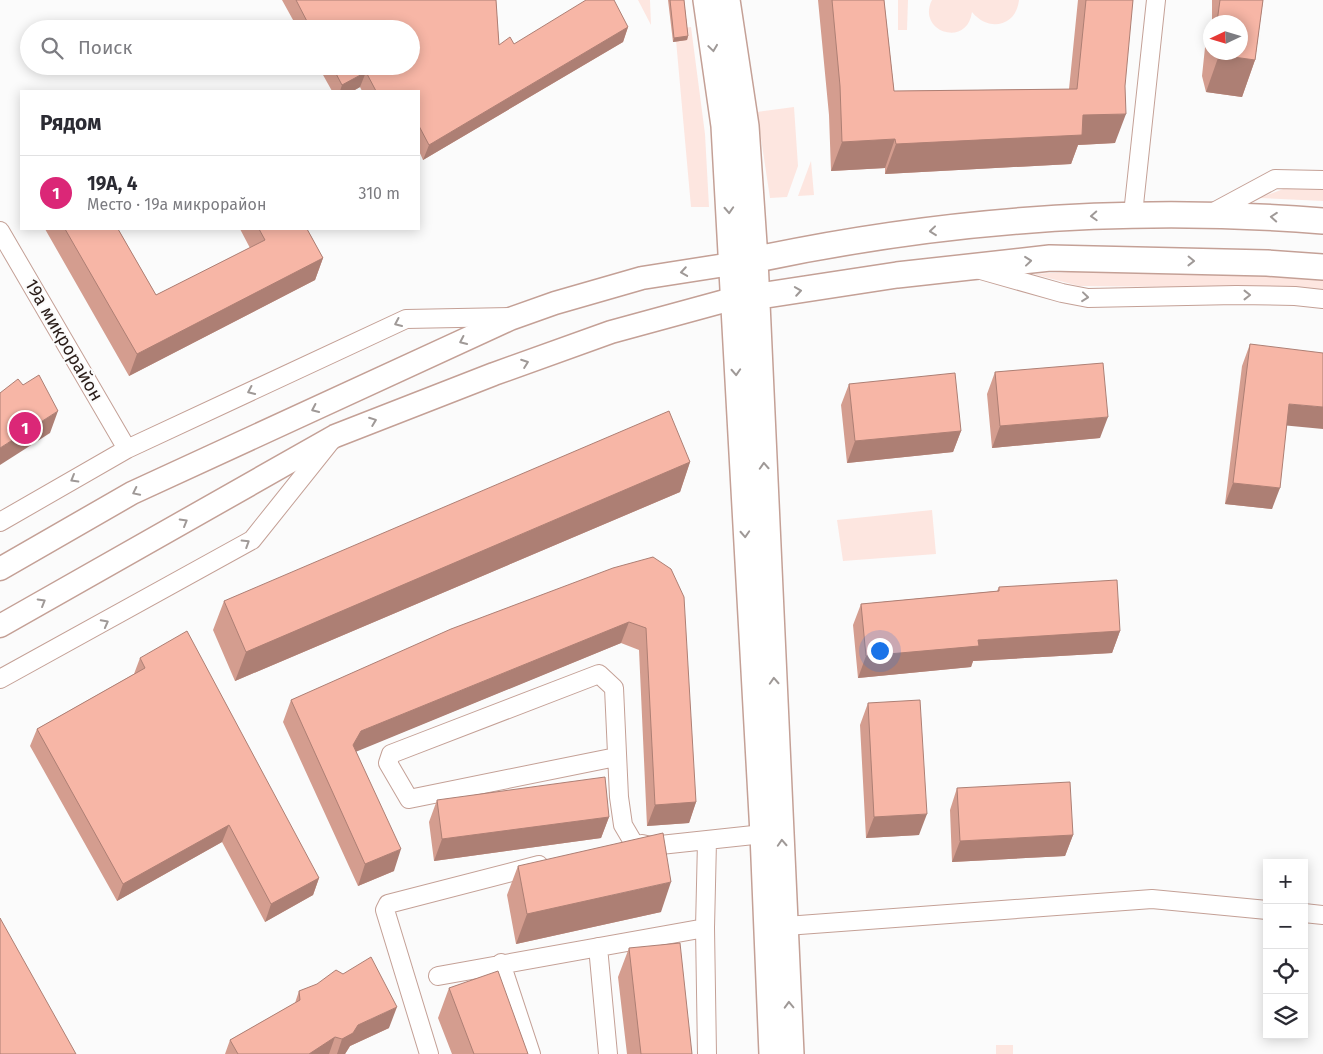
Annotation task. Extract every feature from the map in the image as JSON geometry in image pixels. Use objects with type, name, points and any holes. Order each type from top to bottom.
[{"type":"main road","points":[[706,0],[744,262]]},
{"type":"main road","points":[[727,0],[746,126],[744,298],[762,834],[772,1054]]},
{"type":"main road","points":[[744,262],[907,234],[1051,218],[1133,214],[1204,217],[1269,216],[1323,221]]},
{"type":"main road","points":[[744,298],[897,275],[1050,258],[1267,263],[1323,267]]},
{"type":"main road","points":[[744,298],[786,926],[791,1054]]},
{"type":"street","points":[[1133,214],[1156,0]]},
{"type":"street","points":[[1204,217],[1276,179],[1323,180]]},
{"type":"street","name":"19а микрорайон","points":[[0,231],[127,449]]},
{"type":"street","points":[[0,569],[132,493],[516,317],[554,303],[642,278],[744,262]]},
{"type":"street","points":[[970,267],[1062,293],[1088,298],[1208,295],[1295,296],[1323,299]]},
{"type":"street","points":[[0,626],[335,436],[494,374],[611,332],[744,298]]},
{"type":"street","points":[[0,522],[127,449],[406,320],[516,317]]},
{"type":"street","points":[[0,679],[252,540],[335,436]]},
{"type":"street","points":[[616,757],[409,799],[388,763],[391,754],[599,674],[614,688],[616,757],[623,825],[633,842]]},
{"type":"street","points":[[614,847],[633,842],[651,846],[762,834]]},
{"type":"street","points":[[707,841],[705,928],[707,1054]]},
{"type":"street","points":[[429,1054],[385,910],[388,904],[394,900],[557,861]]},
{"type":"street","points":[[786,926],[1152,899],[1263,910]]},
{"type":"street","points":[[1308,913],[1323,915]]},
{"type":"street","points":[[438,976],[705,928]]},
{"type":"street","points":[[598,947],[608,1054]]},
{"type":"street","points":[[502,963],[531,1054]]},
{"type":"shaded area","points":[[638,0],[650,0],[651,25]]},
{"type":"shaded area","points":[[898,0],[908,0],[907,30],[898,30]]},
{"type":"shaded area","points":[[932,0],[1019,0],[1013,16],[1007,21],[993,24],[978,18],[972,12],[968,23],[961,30],[953,33],[944,32],[936,27],[931,20],[929,11]]},
{"type":"shaded area","points":[[691,27],[705,134],[709,207],[691,207],[675,29]]},
{"type":"shaded area","points":[[794,107],[798,166],[787,197],[770,198],[757,112]]},
{"type":"shaded area","points":[[811,161],[814,195],[798,196]]},
{"type":"shaded area","points":[[1294,185],[1323,186],[1323,201],[1259,198]]},
{"type":"shaded area","points":[[1121,269],[1323,274],[1323,293],[1274,288],[1079,286],[1033,274]]},
{"type":"shaded area","points":[[932,510],[936,554],[843,561],[837,520]]},
{"type":"shaded area","points":[[996,1045],[1013,1045],[1013,1054],[996,1054]]},
{"type":"building","points":[[296,0],[496,0],[499,45],[510,37],[514,44],[586,0],[614,0],[628,27],[429,145],[420,128],[420,90],[375,90],[368,75],[420,75],[420,20],[306,20]]},
{"type":"building","points":[[670,0],[684,0],[688,36],[674,38]]},
{"type":"building","points":[[832,0],[884,0],[894,91],[1077,89],[1086,0],[1133,0],[1125,86],[1126,114],[1083,115],[1082,135],[896,144],[895,139],[842,142],[840,86]]},
{"type":"building","points":[[1220,0],[1263,0],[1255,60],[1248,59],[1248,15],[1218,15]]},
{"type":"building","points":[[337,75],[360,75],[342,85]]},
{"type":"building","points":[[66,230],[119,230],[156,295],[265,240],[260,230],[308,230],[323,258],[137,354]]},
{"type":"building","points":[[1250,344],[1323,353],[1323,407],[1289,404],[1280,488],[1233,483]]},
{"type":"building","points":[[1103,363],[1108,417],[1000,426],[995,372]]},
{"type":"building","points":[[955,373],[961,431],[855,441],[849,384]]},
{"type":"building","points":[[39,375],[58,411],[0,448],[0,393],[18,379],[23,385]]},
{"type":"building","points":[[669,411],[690,462],[246,652],[224,601]]},
{"type":"building","points":[[653,557],[671,569],[684,597],[696,802],[655,805],[646,628],[629,622],[361,731],[353,745],[401,849],[365,864],[291,700],[451,629],[613,568]]},
{"type":"building","points":[[1117,580],[1120,631],[978,640],[979,646],[866,656],[861,604],[999,591],[999,587]]},
{"type":"building","points":[[187,631],[319,878],[271,904],[229,825],[123,884],[37,729],[145,668],[140,658]]},
{"type":"building","points":[[920,700],[927,814],[874,817],[868,703]]},
{"type":"building","points":[[605,777],[609,817],[442,839],[437,800]]},
{"type":"building","points":[[1070,782],[1073,835],[960,841],[957,788]]},
{"type":"building","points":[[663,833],[671,882],[527,914],[518,866]]},
{"type":"building","points":[[0,918],[76,1054],[0,1054]]},
{"type":"building","points":[[680,943],[692,1054],[641,1054],[629,948]]},
{"type":"building","points":[[371,957],[397,1007],[358,1025],[353,1033],[342,1039],[335,1037],[309,1054],[238,1054],[230,1040],[300,1000],[299,991],[317,984],[336,970],[343,974]]},
{"type":"building","points":[[498,971],[528,1054],[474,1054],[449,988]]},
{"type":"place","name":"19А, 4","points":[[25,428]]}]
